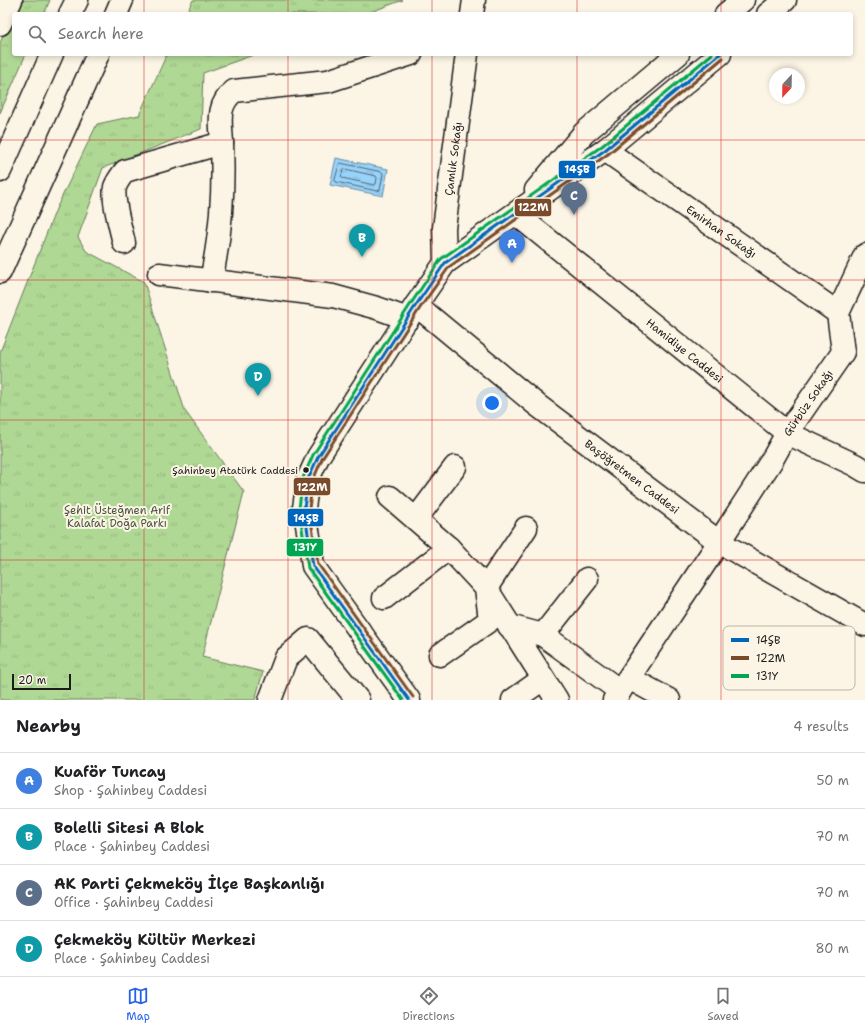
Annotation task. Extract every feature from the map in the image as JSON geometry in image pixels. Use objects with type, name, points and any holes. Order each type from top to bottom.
[{"type":"main road","points":[[0,24],[11,0]]},
{"type":"main road","points":[[71,12],[77,0]]},
{"type":"main road","points":[[117,12],[122,0]]},
{"type":"main road","points":[[472,12],[474,0]]},
{"type":"main road","points":[[728,12],[743,0]]},
{"type":"main road","points":[[770,12],[785,0]]},
{"type":"main road","points":[[0,171],[51,56]]},
{"type":"main road","points":[[0,272],[97,56]]},
{"type":"main road","points":[[211,281],[218,248],[222,214],[223,178],[220,115],[227,97],[234,91],[328,81],[405,56]]},
{"type":"main road","name":"Çamlık Sokağı","points":[[445,263],[444,228],[463,56]]},
{"type":"main road","points":[[516,214],[584,133],[676,56]]},
{"type":"main road","points":[[409,700],[313,566],[304,508],[308,479],[318,457],[445,263],[605,150],[718,56]]},
{"type":"main road","points":[[124,243],[114,196],[115,187],[125,171],[222,143]]},
{"type":"main road","name":"Emirhan Sokağı","points":[[605,150],[838,312]]},
{"type":"main road","name":"Hamidiye Caddesi","points":[[516,214],[787,433],[862,463]]},
{"type":"main road","points":[[838,312],[865,255]]},
{"type":"main road","points":[[159,274],[333,296],[377,308],[412,312]]},
{"type":"main road","name":"Başöğretmen Caddesi","points":[[412,312],[719,542],[865,625]]},
{"type":"main road","name":"Gürbüz Sokağı","points":[[621,690],[772,460],[787,433],[843,352],[838,312]]},
{"type":"main road","points":[[416,519],[455,467]]},
{"type":"main road","points":[[390,497],[449,548],[486,588],[508,626],[557,700]]},
{"type":"main road","points":[[440,655],[490,620],[486,588],[526,528]]},
{"type":"main road","points":[[384,598],[449,548]]},
{"type":"main road","points":[[543,635],[586,579]]},
{"type":"main road","points":[[508,626],[543,635],[621,690],[667,700]]},
{"type":"main road","points":[[270,700],[286,658],[308,639],[358,700]]},
{"type":"main road","points":[[513,700],[543,679]]},
{"type":"green space","points":[[18,0],[50,0],[45,12],[13,12]]},
{"type":"green space","points":[[193,0],[403,0],[370,12],[187,12]]},
{"type":"green space","points":[[12,14],[12,56],[25,56],[0,113],[0,43]]},
{"type":"green space","name":"Şehit Üsteğmen Arif Kalafat Doğa Parkı","points":[[166,56],[250,56],[203,73],[201,129],[103,168],[78,237],[86,251],[144,282],[185,411],[244,492],[202,657],[263,672],[255,700],[0,700],[0,352],[56,209],[97,124],[139,115]]},
{"type":"water","points":[[336,158],[388,169],[383,196],[330,185]]},
{"type":"transit line","name":"131Y","points":[[403,700],[308,568],[299,508],[303,478],[313,455],[441,259],[602,146],[710,56]]},
{"type":"transit line","name":"14ŞB","points":[[409,700],[313,566],[304,508],[308,479],[318,457],[416,305],[445,263],[605,150],[718,56]]},
{"type":"transit line","name":"122M","points":[[413,697],[318,564],[309,508],[313,480],[322,459],[420,308],[449,267],[608,154],[723,58]]},
{"type":"place","name":"AK Parti Çekmeköy İlçe Başkanlığı","points":[[574,215]]},
{"type":"place","name":"Bolelli Sitesi A Blok","points":[[362,257]]},
{"type":"place","name":"Kuaför Tuncay","points":[[512,263]]},
{"type":"place","name":"Çekmeköy Kültür Merkezi","points":[[258,396]]},
{"type":"place","name":"Şahinbey Atatürk Caddesi","points":[[306,470]]}]
